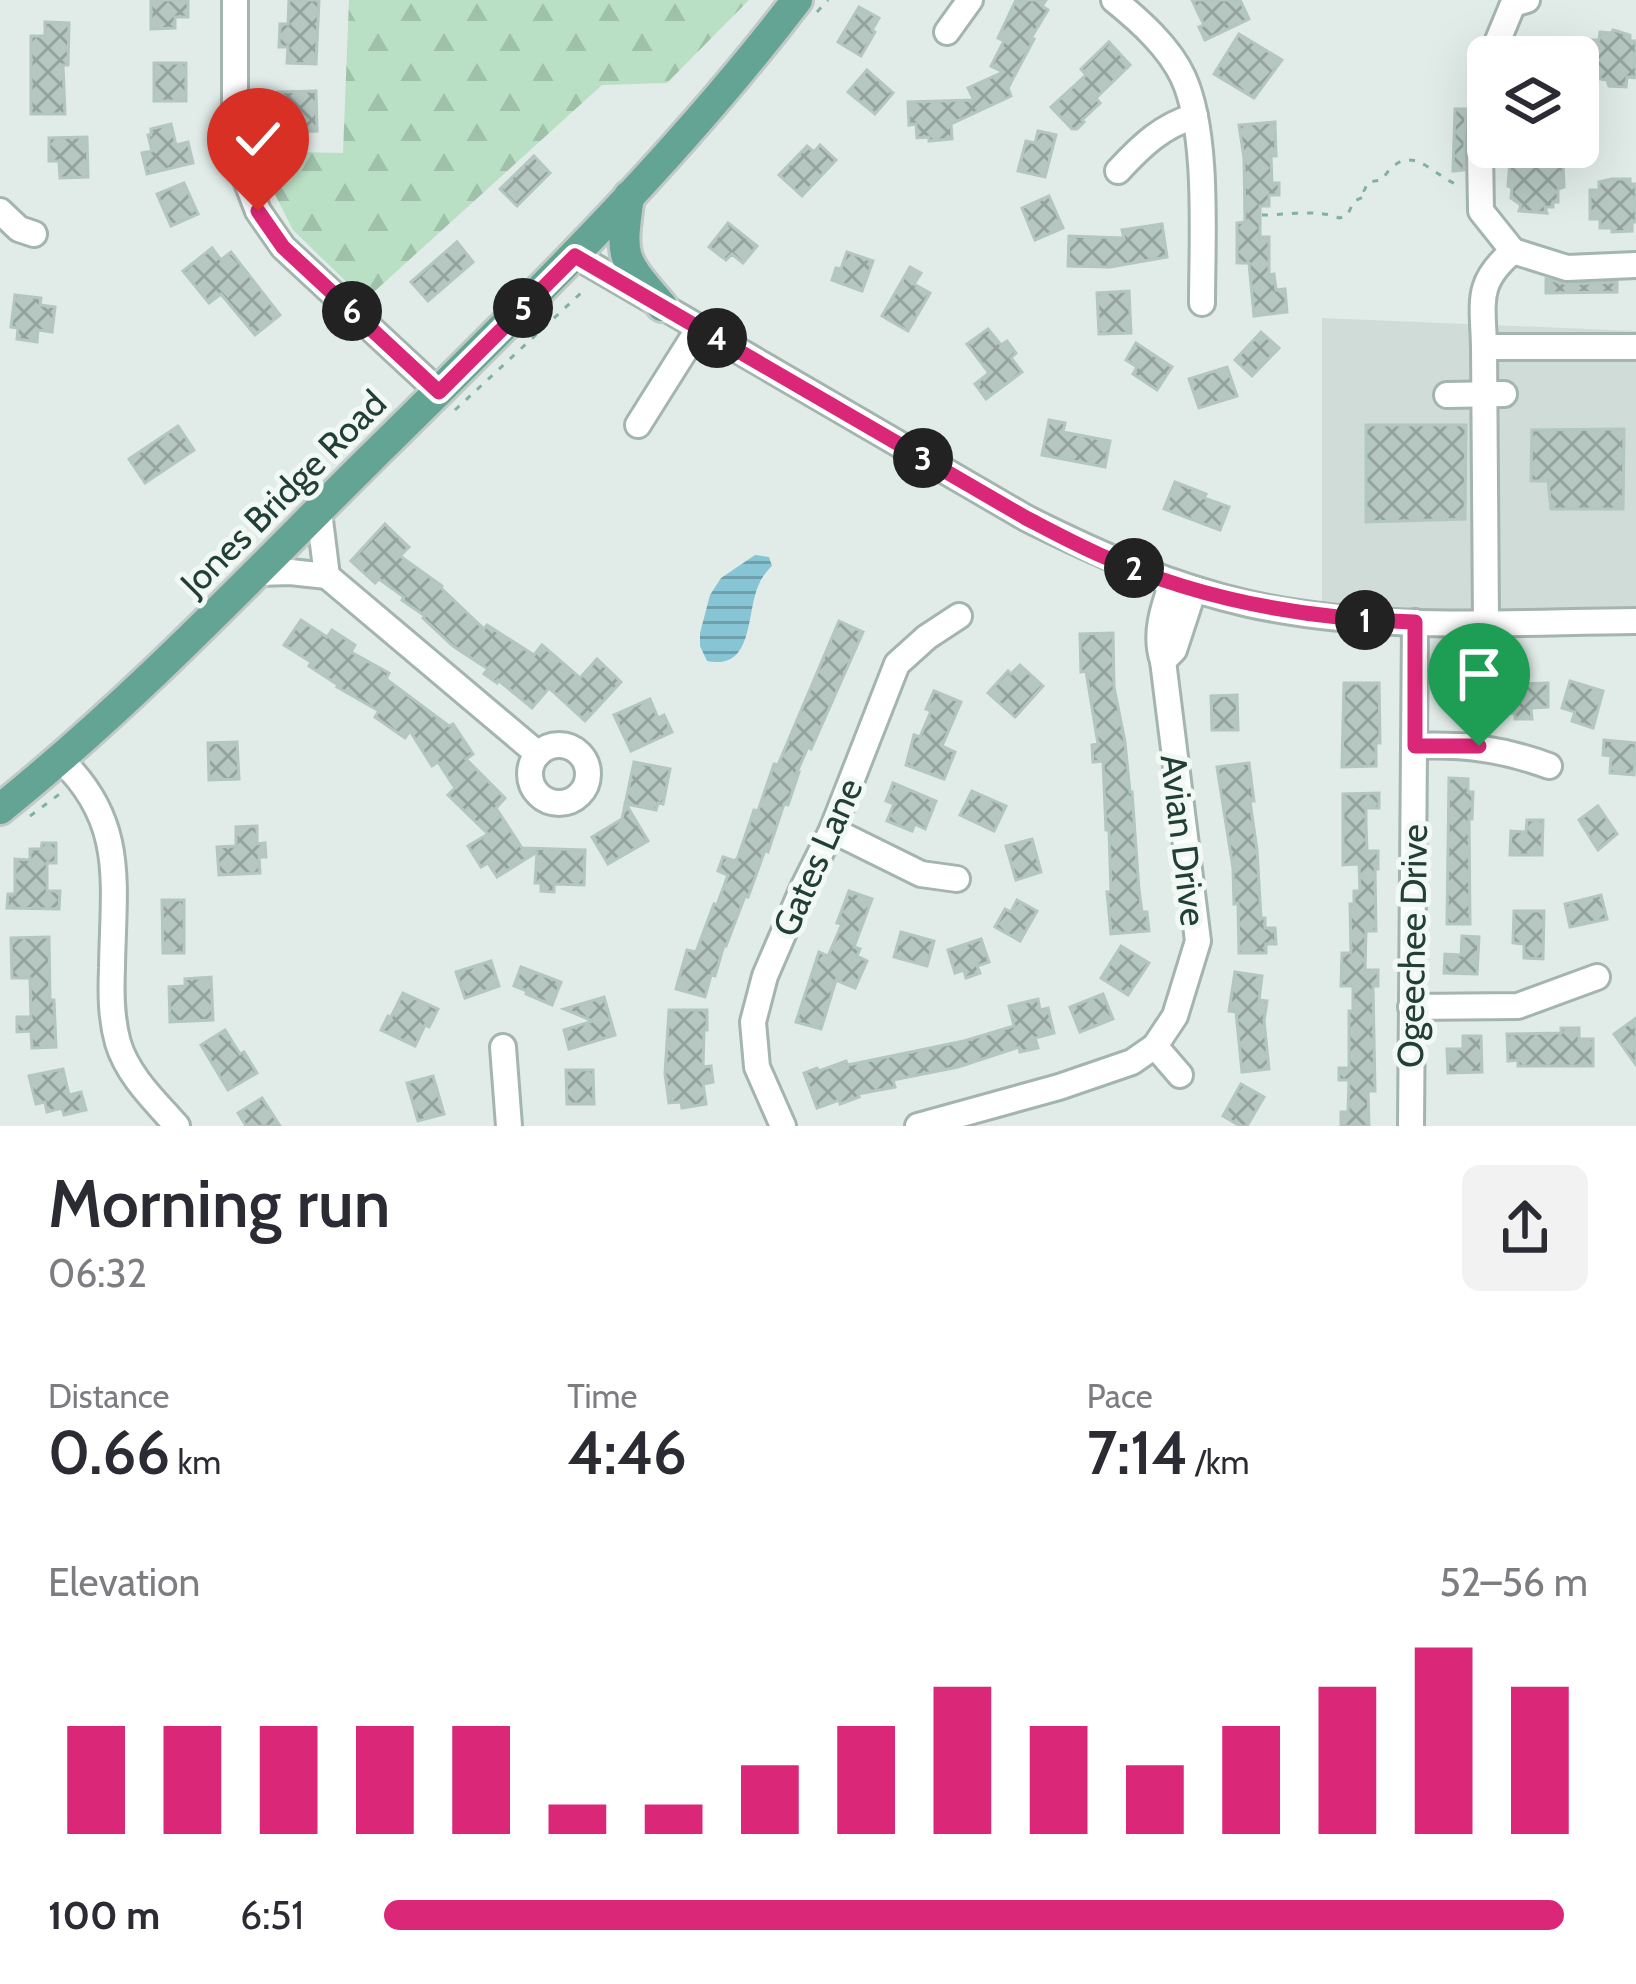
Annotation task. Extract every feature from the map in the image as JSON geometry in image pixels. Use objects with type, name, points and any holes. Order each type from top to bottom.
[{"type":"main road","name":"Jones Bridge Road","points":[[0,809],[185,646],[575,256],[797,0]]},
{"type":"main road","points":[[629,196],[622,243],[630,268],[662,306]]},
{"type":"street","points":[[235,0],[235,121],[241,167],[258,211],[283,247],[439,392]]},
{"type":"street","points":[[946,32],[970,0]]},
{"type":"street","points":[[1114,0],[1172,57],[1196,116],[1202,303]]},
{"type":"street","points":[[1501,36],[1516,2]]},
{"type":"street","points":[[1118,171],[1146,141],[1174,122],[1196,116]]},
{"type":"street","points":[[1481,168],[1481,211],[1513,251],[1567,268],[1636,265]]},
{"type":"street","points":[[0,211],[20,229],[34,234]]},
{"type":"street","points":[[1486,622],[1494,394],[1484,347],[1483,293],[1491,269],[1513,251]]},
{"type":"street","points":[[575,256],[1026,518],[1101,556],[1183,586],[1328,617],[1415,622],[1636,621]]},
{"type":"street","points":[[638,425],[699,328]]},
{"type":"street","points":[[1484,347],[1609,360],[1636,347]]},
{"type":"street","points":[[1447,395],[1494,394]]},
{"type":"street","points":[[319,512],[327,576]]},
{"type":"street","points":[[259,573],[327,576],[538,754]]},
{"type":"street","name":"Avian Drive","points":[[1155,1046],[1175,1016],[1198,940],[1163,661],[1174,650],[1183,586]]},
{"type":"street","name":"Gates Lane","points":[[783,1126],[757,1067],[753,1022],[765,976],[832,830],[897,664],[959,616]]},
{"type":"street","name":"Ogeechee Drive","points":[[1412,1126],[1415,622]]},
{"type":"street","points":[[1415,746],[1479,746],[1549,766]]},
{"type":"street","points":[[61,760],[93,796],[110,842],[111,1006],[118,1043],[138,1081],[177,1126]]},
{"type":"street","points":[[832,830],[921,874],[957,879]]},
{"type":"street","points":[[1411,1006],[1518,1006],[1598,977]]},
{"type":"street","points":[[918,1126],[1059,1088],[1132,1062],[1155,1046],[1180,1075]]},
{"type":"street","points":[[503,1047],[508,1126]]},
{"type":"path","points":[[1262,215],[1333,213],[1340,218],[1354,201],[1366,196],[1369,182],[1382,180],[1390,167],[1402,162],[1430,164],[1453,184]]},
{"type":"shaded area","points":[[1322,318],[1636,331],[1636,618],[1322,631]]},
{"type":"green space","points":[[349,0],[749,0],[667,83],[602,85],[365,300],[293,230],[253,151],[343,153]]},
{"type":"water","points":[[755,555],[769,557],[772,566],[755,594],[741,648],[723,662],[707,661],[700,633],[710,595],[721,578]]},
{"type":"building","points":[[151,0],[188,0],[188,17],[175,17],[175,28],[151,29]]},
{"type":"building","points":[[289,0],[319,0],[316,64],[287,63],[288,47],[279,47],[280,24],[288,24]]},
{"type":"building","points":[[1016,0],[1046,0],[1042,6],[1048,10],[1008,88],[1011,96],[951,124],[952,139],[917,138],[916,124],[909,125],[908,102],[974,100],[968,88],[1003,72],[991,66]]},
{"type":"building","points":[[1192,0],[1240,0],[1249,19],[1205,40],[1199,27],[1204,25]]},
{"type":"building","points":[[859,7],[879,18],[861,56],[838,42]]},
{"type":"building","points":[[45,22],[69,23],[68,65],[63,65],[65,114],[31,114],[31,36],[45,36]]},
{"type":"building","points":[[1600,32],[1630,35],[1630,41],[1636,41],[1636,78],[1627,77],[1626,87],[1609,86],[1607,80],[1599,79]]},
{"type":"building","points":[[1239,34],[1282,60],[1254,98],[1214,74]]},
{"type":"building","points":[[1109,42],[1130,65],[1096,98],[1100,103],[1084,122],[1072,129],[1051,107],[1086,75],[1081,69]]},
{"type":"building","points":[[154,63],[186,63],[186,101],[154,101]]},
{"type":"building","points":[[867,70],[893,93],[875,114],[848,92]]},
{"type":"building","points":[[316,91],[317,131],[290,132],[289,115],[278,115],[277,92]]},
{"type":"building","points":[[1455,109],[1466,109],[1464,170],[1453,171]]},
{"type":"building","points":[[1275,122],[1272,183],[1279,183],[1279,195],[1269,195],[1269,206],[1260,206],[1260,237],[1269,237],[1269,275],[1274,274],[1276,290],[1285,289],[1287,312],[1254,316],[1249,263],[1237,263],[1237,223],[1245,222],[1239,125]]},
{"type":"building","points":[[171,124],[176,145],[188,142],[193,163],[147,174],[142,153],[152,151],[148,135],[151,129]]},
{"type":"building","points":[[1038,131],[1056,135],[1045,177],[1018,171],[1026,141],[1035,143]]},
{"type":"building","points":[[87,137],[88,177],[60,178],[59,161],[49,161],[49,138]]},
{"type":"building","points":[[820,145],[836,160],[802,196],[779,175],[807,146],[814,152]]},
{"type":"building","points":[[534,156],[550,173],[517,206],[500,189]]},
{"type":"building","points":[[1509,168],[1563,168],[1564,187],[1558,189],[1558,202],[1545,207],[1547,213],[1519,211],[1521,205],[1511,198]]},
{"type":"building","points":[[1630,179],[1630,184],[1636,184],[1632,231],[1612,232],[1612,228],[1600,228],[1600,219],[1590,219],[1590,190],[1599,190],[1599,182]]},
{"type":"building","points":[[184,183],[198,214],[171,226],[157,194]]},
{"type":"building","points":[[1049,196],[1063,228],[1035,240],[1022,208]]},
{"type":"building","points":[[728,223],[757,246],[743,263],[732,254],[726,260],[709,247]]},
{"type":"building","points":[[1162,224],[1167,257],[1110,267],[1068,266],[1069,236],[1124,238],[1122,230]]},
{"type":"building","points":[[457,242],[473,262],[428,301],[411,282]]},
{"type":"building","points":[[212,248],[221,260],[231,252],[280,315],[255,335],[221,294],[209,303],[183,271]]},
{"type":"building","points":[[847,252],[873,261],[862,291],[832,280]]},
{"type":"building","points":[[910,267],[921,273],[914,284],[930,293],[908,331],[882,316]]},
{"type":"building","points":[[1546,279],[1567,284],[1617,282],[1617,292],[1546,293]]},
{"type":"building","points":[[1129,291],[1131,333],[1099,334],[1097,293]]},
{"type":"building","points":[[15,295],[41,298],[40,305],[55,307],[52,332],[38,330],[37,342],[17,339],[18,328],[11,327]]},
{"type":"building","points":[[988,329],[1001,345],[1007,341],[1016,353],[1011,358],[1022,372],[986,399],[975,384],[989,373],[967,344]]},
{"type":"building","points":[[1261,332],[1279,348],[1252,376],[1235,360]]},
{"type":"building","points":[[1136,343],[1172,367],[1157,390],[1133,374],[1137,367],[1126,360]]},
{"type":"building","points":[[1227,367],[1237,396],[1199,408],[1189,379]]},
{"type":"building","points":[[1049,420],[1065,423],[1063,432],[1110,441],[1105,467],[1042,455]]},
{"type":"building","points":[[1366,425],[1466,425],[1465,519],[1366,522]]},
{"type":"building","points":[[178,426],[194,450],[145,483],[129,459]]},
{"type":"building","points":[[1624,429],[1623,509],[1551,509],[1548,481],[1531,481],[1532,430]]},
{"type":"building","points":[[1175,482],[1229,507],[1220,530],[1164,509]]},
{"type":"building","points":[[385,524],[409,547],[400,556],[442,586],[484,629],[487,625],[534,655],[542,645],[580,678],[597,659],[621,682],[585,721],[549,688],[532,708],[484,674],[488,669],[453,646],[404,597],[379,579],[375,583],[351,561]]},
{"type":"building","points":[[301,620],[327,637],[332,630],[355,645],[351,652],[389,673],[386,679],[449,726],[453,724],[473,754],[466,759],[505,798],[496,808],[522,848],[585,850],[584,885],[554,884],[554,892],[541,891],[541,883],[535,883],[537,852],[497,877],[488,863],[481,867],[468,846],[488,834],[448,795],[455,788],[438,762],[432,766],[410,731],[405,738],[375,717],[379,711],[337,687],[284,645]]},
{"type":"building","points":[[839,621],[863,632],[797,772],[788,805],[784,804],[715,976],[711,975],[705,997],[676,989],[687,950],[696,952],[728,875],[718,871],[723,857],[735,861],[738,857],[754,810],[758,811],[774,764],[778,765]]},
{"type":"building","points":[[1113,633],[1114,687],[1132,792],[1142,912],[1147,912],[1149,931],[1111,934],[1103,761],[1093,762],[1092,745],[1098,744],[1086,671],[1081,672],[1080,634]]},
{"type":"building","points":[[1020,665],[1043,686],[1015,717],[988,693]]},
{"type":"building","points":[[1491,677],[1492,700],[1518,700],[1518,684],[1548,683],[1548,707],[1531,708],[1532,719],[1515,719],[1515,713],[1473,714],[1473,705],[1457,705],[1456,678]]},
{"type":"building","points":[[1570,681],[1603,691],[1593,728],[1572,721],[1575,712],[1562,708]]},
{"type":"building","points":[[1344,683],[1379,683],[1376,766],[1342,767]]},
{"type":"building","points":[[934,691],[961,702],[942,746],[955,752],[944,779],[906,765],[914,735],[920,737],[931,711],[926,709]]},
{"type":"building","points":[[1237,695],[1238,730],[1212,730],[1211,696]]},
{"type":"building","points":[[650,699],[658,718],[664,715],[672,732],[631,751],[614,715]]},
{"type":"building","points":[[1604,740],[1636,743],[1634,775],[1610,773],[1611,756],[1603,755]]},
{"type":"building","points":[[237,742],[239,779],[209,780],[208,743]]},
{"type":"building","points":[[634,762],[670,769],[663,804],[658,803],[656,810],[626,804],[648,841],[608,864],[592,837],[622,819]]},
{"type":"building","points":[[1249,763],[1261,918],[1265,918],[1265,928],[1275,928],[1276,944],[1266,944],[1266,953],[1239,953],[1238,903],[1234,904],[1217,767]]},
{"type":"building","points":[[1449,778],[1468,779],[1468,792],[1473,792],[1470,924],[1447,924]]},
{"type":"building","points":[[893,783],[936,801],[925,829],[915,824],[912,831],[887,821],[894,804],[886,801]]},
{"type":"building","points":[[972,791],[1006,806],[994,831],[960,815]]},
{"type":"building","points":[[1379,793],[1379,808],[1366,808],[1367,851],[1378,851],[1376,931],[1366,931],[1365,970],[1378,970],[1378,986],[1373,986],[1375,1091],[1368,1091],[1369,1126],[1341,1126],[1341,1112],[1348,1112],[1349,1080],[1339,1080],[1339,1068],[1349,1068],[1349,1011],[1353,1011],[1353,986],[1341,986],[1342,953],[1351,953],[1350,904],[1354,904],[1354,891],[1360,891],[1359,864],[1343,865],[1343,794]]},
{"type":"building","points":[[1598,806],[1617,834],[1598,850],[1579,820]]},
{"type":"building","points":[[1527,820],[1543,820],[1542,855],[1510,855],[1511,831],[1526,832]]},
{"type":"building","points":[[257,826],[257,844],[265,843],[266,857],[259,857],[260,873],[219,875],[217,847],[236,846],[236,827]]},
{"type":"building","points":[[1032,839],[1041,872],[1016,880],[1006,846]]},
{"type":"building","points":[[42,843],[56,843],[56,863],[47,863],[47,891],[60,891],[59,909],[7,908],[8,894],[15,894],[15,859],[30,860],[30,849],[41,849]]},
{"type":"building","points":[[849,891],[872,899],[854,947],[860,949],[857,956],[867,961],[855,988],[836,980],[821,1029],[796,1022],[819,952],[828,956],[842,924],[837,923]]},
{"type":"building","points":[[1601,895],[1607,919],[1570,927],[1565,904]]},
{"type":"building","points":[[162,900],[184,900],[184,953],[163,953]]},
{"type":"building","points":[[1017,900],[1037,911],[1020,941],[995,927],[1005,909],[1011,912]]},
{"type":"building","points":[[1514,911],[1544,911],[1543,959],[1524,958],[1524,944],[1513,943]]},
{"type":"building","points":[[901,932],[934,941],[927,966],[894,957]]},
{"type":"building","points":[[1462,936],[1479,937],[1477,974],[1444,973],[1445,954],[1461,955]]},
{"type":"building","points":[[49,937],[56,1047],[32,1048],[31,1031],[17,1032],[17,1017],[31,1017],[30,978],[12,978],[11,938]]},
{"type":"building","points":[[981,939],[989,962],[977,966],[980,973],[966,978],[964,970],[955,973],[948,950]]},
{"type":"building","points":[[1121,946],[1149,963],[1128,995],[1101,978]]},
{"type":"building","points":[[491,961],[499,986],[465,998],[456,972]]},
{"type":"building","points":[[521,967],[561,982],[552,1005],[514,986]]},
{"type":"building","points":[[1235,972],[1262,976],[1259,1000],[1267,1001],[1269,1069],[1242,1072],[1236,1012],[1229,1011]]},
{"type":"building","points":[[211,977],[213,1020],[170,1022],[169,987],[185,986],[185,979]]},
{"type":"building","points":[[403,993],[438,1009],[415,1046],[381,1030]]},
{"type":"building","points":[[1103,994],[1113,1019],[1080,1032],[1070,1007]]},
{"type":"building","points":[[604,997],[615,1035],[569,1049],[564,1030],[593,1021],[564,1009]]},
{"type":"building","points":[[1038,999],[1040,1010],[1048,1008],[1054,1033],[1035,1038],[1038,1048],[1020,1052],[1019,1047],[958,1067],[893,1080],[895,1087],[817,1108],[804,1073],[964,1041],[1014,1026],[1009,1006]]},
{"type":"building","points":[[669,1010],[707,1010],[703,1067],[711,1066],[713,1082],[703,1084],[706,1104],[682,1108],[681,1102],[669,1103],[665,1074]]},
{"type":"building","points":[[1636,1018],[1636,1065],[1614,1034]]},
{"type":"building","points":[[1561,1028],[1579,1028],[1579,1039],[1593,1039],[1593,1066],[1518,1066],[1518,1060],[1508,1061],[1507,1034],[1561,1033]]},
{"type":"building","points":[[225,1030],[257,1073],[228,1090],[201,1045]]},
{"type":"building","points":[[1463,1036],[1481,1036],[1482,1072],[1448,1073],[1447,1049],[1463,1049]]},
{"type":"building","points":[[63,1069],[69,1095],[81,1092],[86,1110],[64,1115],[62,1108],[47,1112],[45,1102],[36,1104],[29,1076]]},
{"type":"building","points":[[566,1070],[593,1070],[594,1104],[567,1104]]},
{"type":"building","points":[[433,1076],[444,1114],[418,1121],[407,1083]]},
{"type":"building","points":[[1241,1084],[1264,1097],[1247,1126],[1223,1116]]},
{"type":"building","points":[[262,1098],[280,1126],[246,1126],[238,1113]]},
{"type":"route","points":[[258,211],[283,247],[439,392],[575,256],[1026,518],[1101,556],[1172,583],[1251,604],[1328,617],[1415,622],[1415,746],[1479,746]]}]
